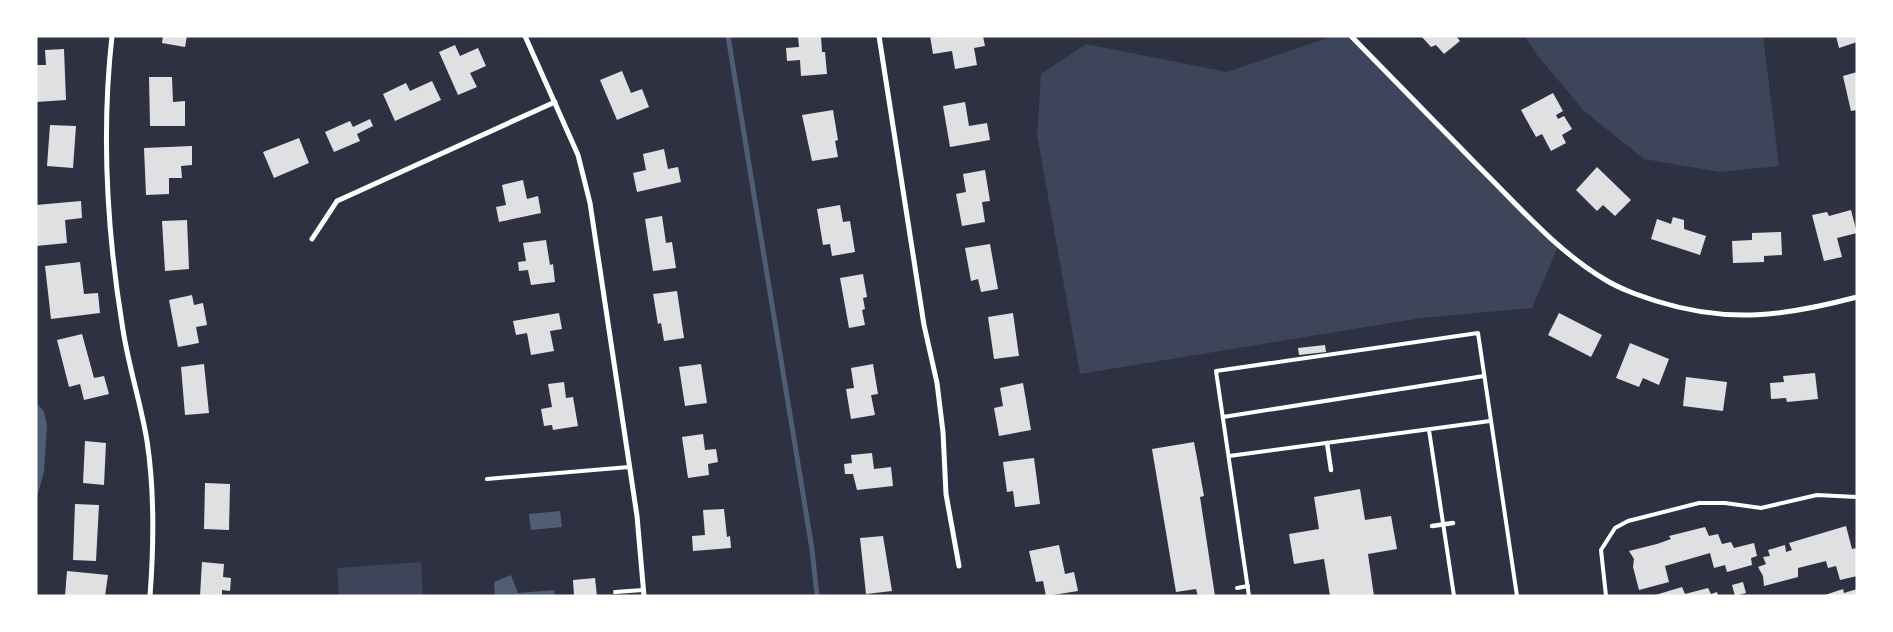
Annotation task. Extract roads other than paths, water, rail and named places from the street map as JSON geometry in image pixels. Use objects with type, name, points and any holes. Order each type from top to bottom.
[{"type":"street","points":[[112,36],[106,123],[107,194],[123,330],[147,442],[154,520],[150,596]]},
{"type":"street","points":[[525,36],[578,155],[590,203],[637,516],[643,593]]},
{"type":"street","points":[[879,36],[924,325],[937,384],[943,432],[946,494],[960,566]]},
{"type":"street","points":[[1351,36],[1537,226],[1580,263],[1605,280],[1631,293],[1664,304],[1696,312],[1730,316],[1791,312],[1857,297]]},
{"type":"street","points":[[312,239],[337,201],[555,102]]},
{"type":"street","points":[[1327,443],[1331,470]]},
{"type":"street","points":[[1432,526],[1453,522]]},
{"type":"lane","points":[[1249,596],[1216,371],[1478,333],[1517,596]]},
{"type":"lane","points":[[1223,417],[1484,376]]},
{"type":"lane","points":[[1229,456],[1490,421]]},
{"type":"lane","points":[[1429,430],[1454,596]]},
{"type":"lane","points":[[487,479],[630,467]]},
{"type":"lane","points":[[1606,596],[1600,550],[1615,528],[1628,521],[1699,503],[1725,503],[1761,508],[1817,495],[1857,497]]},
{"type":"lane","points":[[1237,588],[1248,586]]},
{"type":"lane","points":[[615,592],[643,593]]},
{"type":"waterway","points":[[728,36],[812,549],[817,596]]}]
